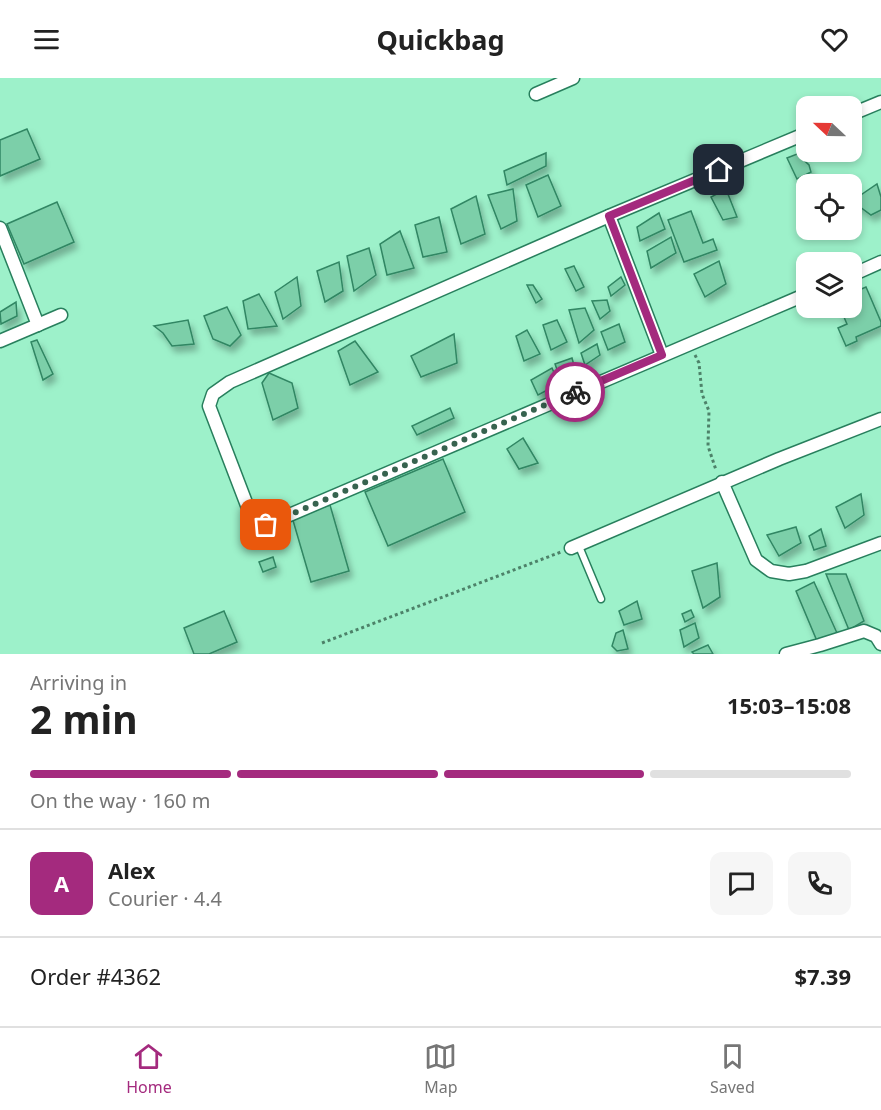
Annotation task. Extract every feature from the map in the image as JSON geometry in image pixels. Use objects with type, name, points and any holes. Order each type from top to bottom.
[{"type":"street","points":[[536,94],[573,78]]},
{"type":"street","points":[[862,110],[881,102]]},
{"type":"street","points":[[796,138],[609,216],[230,382],[213,394],[209,406],[253,520],[260,525],[266,525],[796,299]]},
{"type":"street","points":[[609,216],[662,355]]},
{"type":"street","points":[[0,228],[38,325]]},
{"type":"street","points":[[862,271],[881,262]]},
{"type":"street","points":[[0,341],[61,315]]},
{"type":"street","points":[[575,546],[722,482],[881,419]]},
{"type":"street","points":[[722,482],[756,560],[771,571],[789,573],[806,571],[881,543]]},
{"type":"street","points":[[786,654],[864,631],[876,636],[881,644]]},
{"type":"lane","points":[[575,546],[601,600]]},
{"type":"path","points":[[683,346],[694,353],[699,363],[702,394],[709,411],[708,446],[711,460],[722,482]]},
{"type":"path","points":[[322,644],[575,546]]},
{"type":"building","points":[[27,129],[40,159],[0,176],[0,140]]},
{"type":"building","points":[[546,153],[546,166],[507,185],[504,171]]},
{"type":"building","points":[[796,154],[796,162],[806,162],[811,172],[796,174],[796,177],[787,158]]},
{"type":"building","points":[[548,175],[561,206],[538,217],[526,185]]},
{"type":"building","points":[[877,184],[881,197],[881,210],[871,215],[862,208],[862,194]]},
{"type":"building","points":[[513,189],[517,221],[501,229],[488,195]]},
{"type":"building","points":[[726,189],[737,217],[723,220],[711,197]]},
{"type":"building","points":[[476,196],[485,234],[461,244],[451,209]]},
{"type":"building","points":[[57,202],[74,242],[24,264],[7,224]]},
{"type":"building","points":[[691,211],[703,243],[713,239],[717,250],[684,262],[668,220]]},
{"type":"building","points":[[659,213],[665,229],[640,241],[637,227]]},
{"type":"building","points":[[439,217],[447,252],[423,257],[415,225]]},
{"type":"building","points":[[400,231],[414,268],[387,275],[380,244]]},
{"type":"building","points":[[671,237],[676,253],[651,268],[647,251]]},
{"type":"building","points":[[369,248],[376,275],[354,291],[347,256]]},
{"type":"building","points":[[719,261],[726,284],[705,297],[694,274]]},
{"type":"building","points":[[339,262],[343,291],[325,302],[317,271]]},
{"type":"building","points":[[574,266],[584,287],[576,291],[565,269]]},
{"type":"building","points":[[297,277],[301,306],[283,319],[275,292]]},
{"type":"building","points":[[621,277],[625,285],[611,296],[608,287]]},
{"type":"building","points":[[527,285],[533,285],[542,299],[536,303]]},
{"type":"building","points":[[866,287],[881,326],[856,337],[857,341],[846,346],[838,328],[847,324],[844,318],[862,318],[862,289]]},
{"type":"building","points":[[259,294],[277,326],[248,329],[243,301]]},
{"type":"building","points":[[607,300],[610,311],[600,319],[592,301]]},
{"type":"building","points":[[16,302],[17,316],[1,324],[0,312]]},
{"type":"building","points":[[227,307],[241,335],[230,346],[213,339],[204,316]]},
{"type":"building","points":[[585,308],[594,330],[579,343],[569,310]]},
{"type":"building","points":[[188,320],[194,344],[172,346],[163,333],[154,326]]},
{"type":"building","points":[[557,320],[567,342],[551,350],[543,325]]},
{"type":"building","points":[[619,324],[625,342],[608,350],[601,332]]},
{"type":"building","points":[[527,330],[540,354],[524,361],[516,336]]},
{"type":"building","points":[[454,334],[457,363],[421,377],[411,356]]},
{"type":"building","points":[[37,340],[53,374],[43,380],[31,342]]},
{"type":"building","points":[[355,341],[378,372],[350,385],[338,351]]},
{"type":"building","points":[[597,344],[600,355],[585,365],[581,353]]},
{"type":"building","points":[[572,358],[575,369],[560,378],[555,364]]},
{"type":"building","points":[[552,368],[559,384],[538,395],[531,380]]},
{"type":"building","points":[[269,373],[292,383],[298,408],[273,420],[262,383]]},
{"type":"building","points":[[450,408],[454,418],[417,435],[412,426]]},
{"type":"building","points":[[523,438],[538,463],[519,469],[507,449]]},
{"type":"building","points":[[443,459],[465,512],[388,546],[365,492]]},
{"type":"building","points":[[861,494],[864,515],[845,528],[836,507]]},
{"type":"building","points":[[330,505],[349,571],[311,582],[292,517]]},
{"type":"building","points":[[796,527],[801,543],[779,556],[767,535]]},
{"type":"building","points":[[821,529],[826,546],[814,550],[809,536]]},
{"type":"building","points":[[273,557],[276,567],[263,572],[259,562]]},
{"type":"building","points":[[717,563],[720,597],[703,608],[692,571]]},
{"type":"building","points":[[826,574],[846,574],[864,621],[849,630]]},
{"type":"building","points":[[814,582],[837,633],[817,641],[796,591]]},
{"type":"building","points":[[637,601],[642,619],[624,625],[619,611]]},
{"type":"building","points":[[691,610],[694,617],[685,622],[682,614]]},
{"type":"building","points":[[224,611],[237,642],[209,654],[194,654],[184,628]]},
{"type":"building","points":[[695,623],[699,638],[684,647],[680,630]]},
{"type":"building","points":[[623,630],[628,649],[617,651],[612,646],[616,633]]},
{"type":"building","points":[[708,645],[713,654],[694,654],[692,652]]},
{"type":"way so far","points":[[266,525],[575,392]]},
{"type":"route","points":[[575,392],[662,355],[609,216],[719,170]]}]
